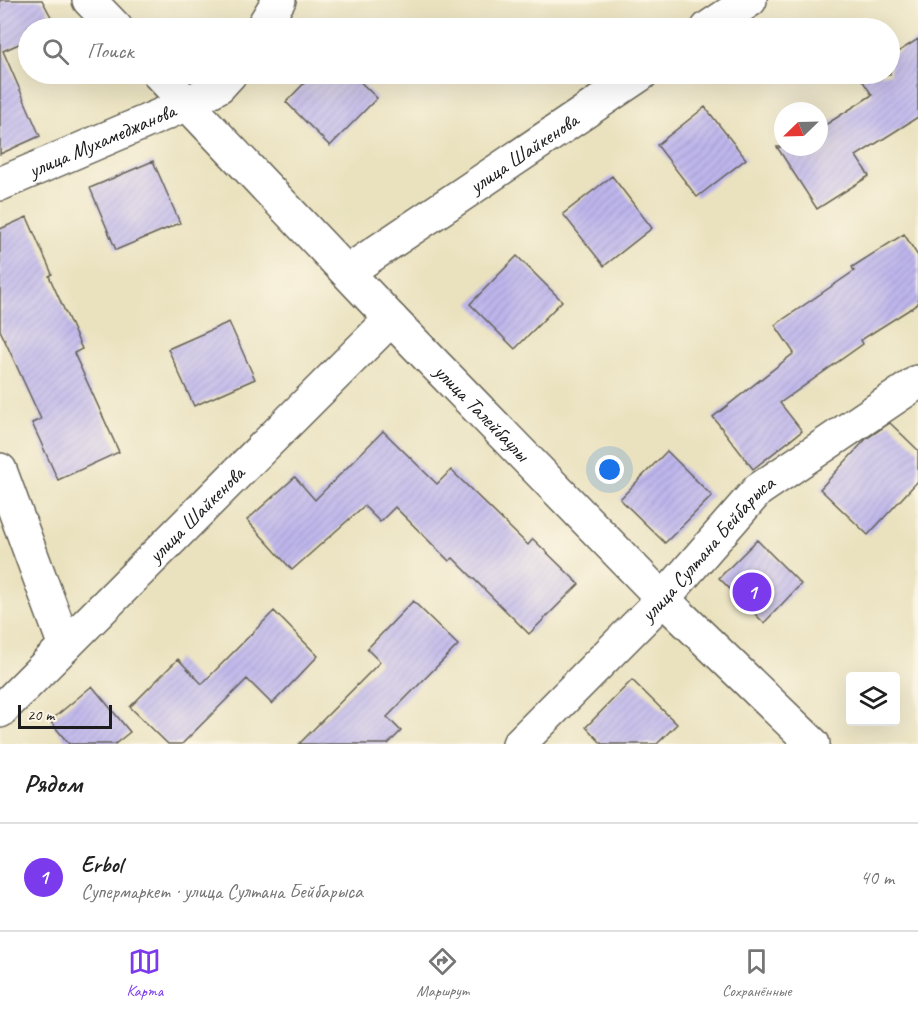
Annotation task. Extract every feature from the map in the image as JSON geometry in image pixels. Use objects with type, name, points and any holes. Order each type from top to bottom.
[{"type":"street","points":[[89,0],[106,18]]},
{"type":"street","points":[[268,18],[279,0]]},
{"type":"street","points":[[723,18],[750,0]]},
{"type":"street","name":"улица Талейбаулы","points":[[169,84],[391,319],[663,598],[813,744]]},
{"type":"street","name":"улица Мухамеджанова","points":[[0,184],[188,104],[221,84]]},
{"type":"street","name":"улица Шайкенова","points":[[346,272],[626,84]]},
{"type":"street","name":"улица Шайкенова","points":[[0,711],[391,319]]},
{"type":"street","name":"улица Султана Бейбарыса","points":[[519,744],[663,598],[758,490],[918,382]]},
{"type":"street","points":[[0,470],[65,646]]},
{"type":"building","points":[[0,0],[42,0],[52,18],[18,18],[18,44],[3,51],[40,136],[0,154]]},
{"type":"building","points":[[918,39],[918,117],[856,156],[869,176],[817,209],[783,156],[828,156],[828,123],[872,95],[865,84],[900,84],[900,51]]},
{"type":"building","points":[[303,84],[362,84],[377,98],[330,146],[286,102]]},
{"type":"building","points":[[705,107],[746,159],[697,197],[657,145]]},
{"type":"building","points":[[153,161],[180,223],[116,250],[90,188]]},
{"type":"building","points":[[612,176],[652,228],[604,266],[563,214]]},
{"type":"building","points":[[27,217],[52,274],[49,276],[82,349],[74,353],[119,452],[58,480],[32,423],[41,419],[0,330],[0,229]]},
{"type":"building","points":[[904,234],[918,256],[918,304],[861,340],[863,344],[780,403],[802,431],[753,469],[713,417],[794,353],[775,325],[854,271],[852,267]]},
{"type":"building","points":[[517,256],[562,301],[515,349],[470,304]]},
{"type":"building","points":[[229,322],[255,379],[194,406],[168,349]]},
{"type":"building","points":[[890,423],[918,450],[918,481],[868,535],[820,489],[866,439]]},
{"type":"building","points":[[383,431],[437,484],[451,470],[528,545],[533,539],[579,584],[529,634],[453,558],[449,561],[395,507],[380,522],[364,506],[292,570],[247,520],[295,477],[315,500]]},
{"type":"building","points":[[667,451],[712,496],[665,543],[620,499]]},
{"type":"building","points":[[757,540],[801,584],[764,623],[719,578]]},
{"type":"building","points":[[413,601],[458,645],[387,717],[401,731],[388,744],[299,744],[380,662],[367,649]]},
{"type":"building","points":[[274,611],[318,656],[272,704],[247,679],[182,744],[168,744],[130,707],[178,659],[202,684]]},
{"type":"building","points":[[632,680],[677,724],[657,744],[602,744],[586,727]]},
{"type":"building","points":[[92,686],[130,732],[115,744],[69,744],[50,721]]},
{"type":"place","name":"Erbol","points":[[752,592]]}]
